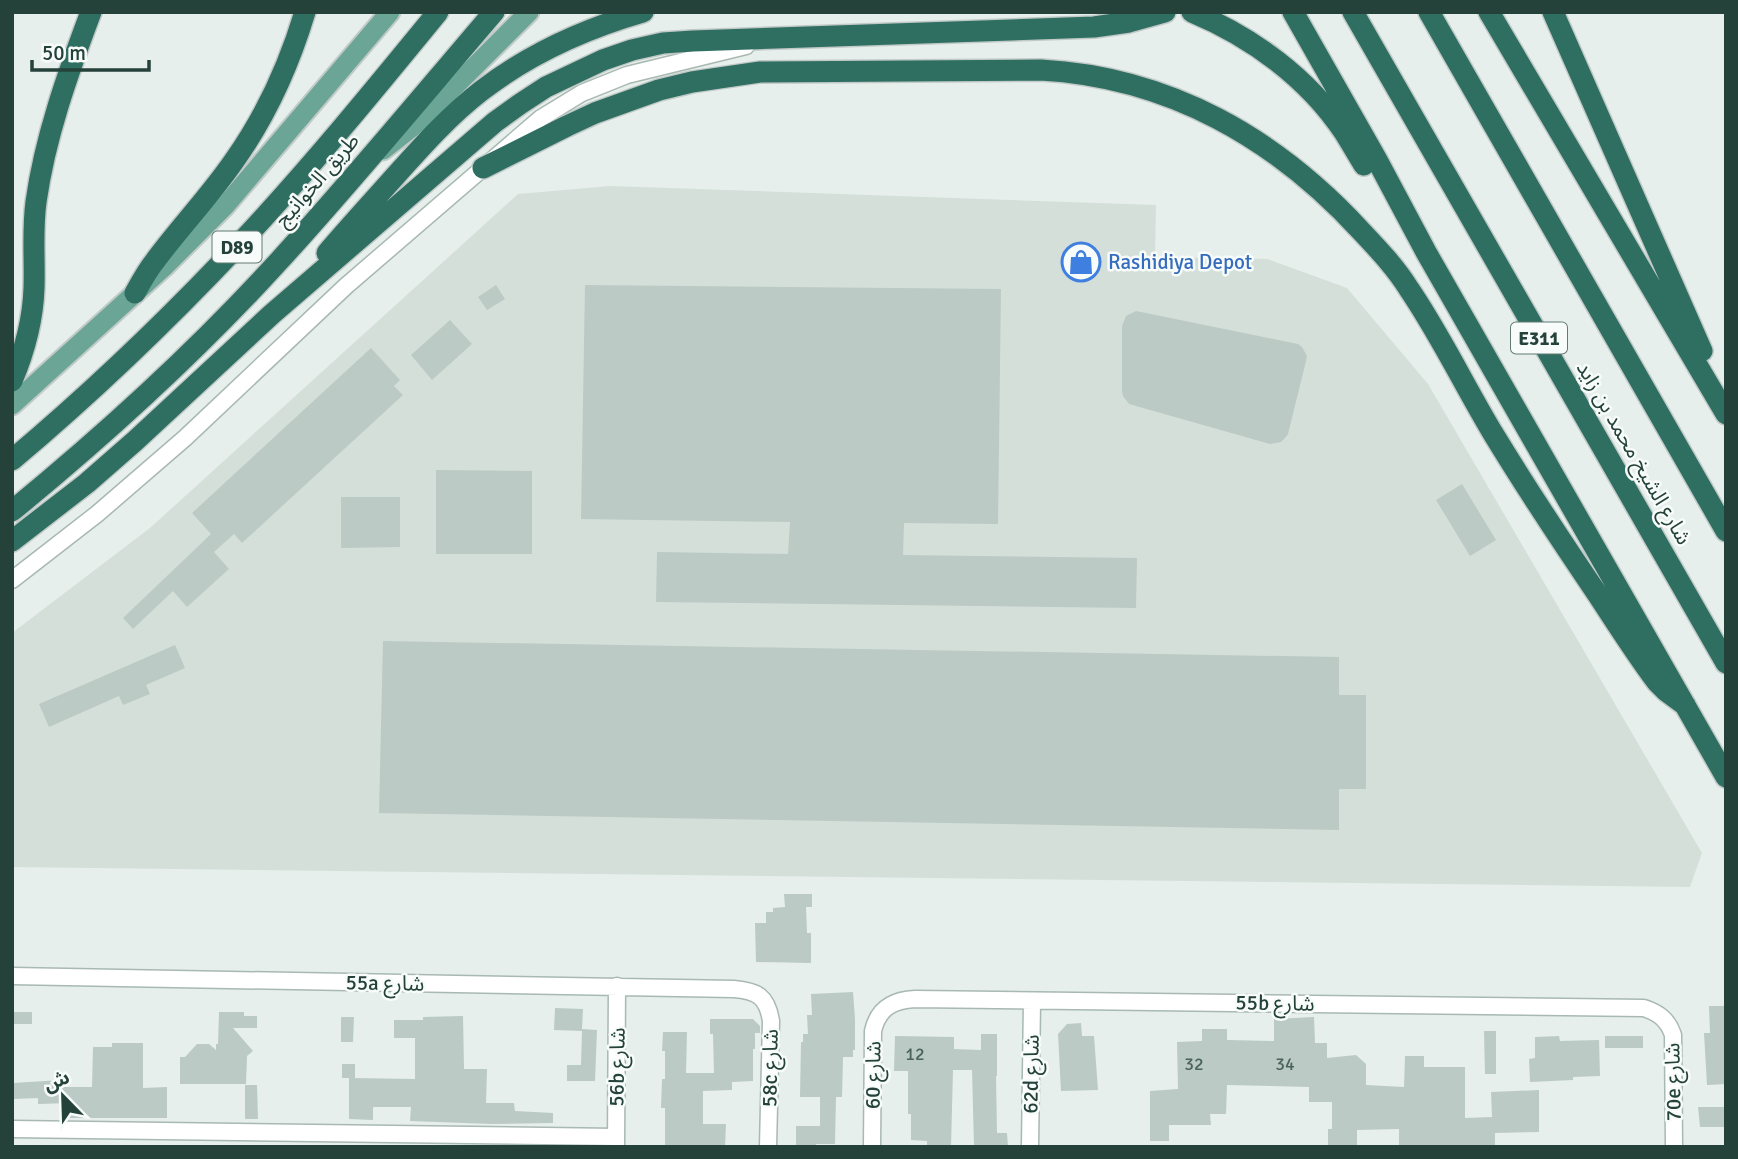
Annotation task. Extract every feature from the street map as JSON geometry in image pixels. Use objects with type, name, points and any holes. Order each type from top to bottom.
[{"type":"highway","points":[[12,381],[31,328],[35,286],[33,230],[40,177],[62,92],[91,12]]},
{"type":"highway","points":[[135,293],[152,264],[233,163],[252,134],[283,72],[305,12]]},
{"type":"highway","name":"طريق الخوانيج","points":[[12,460],[90,392],[194,292],[339,132],[438,12]]},
{"type":"highway","name":"طريق الخوانيج","points":[[12,511],[125,413],[231,312],[287,252],[494,12]]},
{"type":"highway","points":[[272,314],[437,130],[480,91],[555,44],[643,12]]},
{"type":"highway","points":[[12,541],[96,475],[272,314],[495,122],[574,72],[632,50],[663,43],[1094,27],[1165,12]]},
{"type":"highway","points":[[1192,12],[1250,41],[1285,67],[1316,97],[1343,131],[1404,229],[1426,252]]},
{"type":"highway","points":[[1293,12],[1426,252],[1726,777]]},
{"type":"highway","name":"شارع الشيخ محمد بن زايد","points":[[1353,12],[1726,663]]},
{"type":"highway","name":"شارع الشيخ محمد بن زايد","points":[[1429,12],[1726,531]]},
{"type":"highway","points":[[1489,12],[1726,414]]},
{"type":"highway","points":[[1503,12],[1586,176]]},
{"type":"highway","points":[[1553,12],[1726,405]]},
{"type":"highway","points":[[483,168],[567,126],[627,100],[692,82],[760,72],[1062,71],[1123,81],[1197,108],[1247,135],[1296,170],[1350,219],[1393,267],[1409,288],[1496,439],[1559,536],[1657,682],[1685,705]]},
{"type":"main road","points":[[12,405],[192,240],[225,206],[390,12]]},
{"type":"main road","points":[[367,160],[420,121],[528,12]]},
{"type":"street","points":[[12,580],[97,514],[185,438],[345,286],[541,118],[582,93],[604,84],[650,69],[780,38]]},
{"type":"street","name":"55a شارع","points":[[12,976],[617,986],[734,989],[757,993]]},
{"type":"street","name":"56b شارع","points":[[616,1142],[617,986]]},
{"type":"street","name":"58c شارع","points":[[757,993],[767,1006],[771,1021],[768,1147]]},
{"type":"street","name":"55b شارع","points":[[885,1007],[907,1000],[1636,1007],[1651,1010],[1664,1019]]},
{"type":"street","name":"62d شارع","points":[[1030,1147],[1032,1001]]},
{"type":"street","name":"شارع 60","points":[[872,1147],[873,1031],[875,1022],[885,1007]]},
{"type":"street","name":"70e شارع","points":[[1664,1019],[1671,1029],[1674,1041],[1674,1147]]},
{"type":"street","points":[[12,1129],[616,1142]]},
{"type":"shaded area","points":[[610,186],[1156,205],[1155,257],[1267,259],[1347,288],[1428,384],[1702,853],[1690,887],[12,867],[12,633],[150,528],[518,194]]},
{"type":"building","points":[[496,285],[505,299],[487,310],[478,297]]},
{"type":"building","points":[[585,285],[1001,289],[998,524],[904,523],[903,555],[1137,558],[1136,608],[656,602],[657,552],[788,554],[790,522],[581,519]]},
{"type":"building","points":[[1136,311],[1302,347],[1307,356],[1285,438],[1281,442],[1270,444],[1129,404],[1122,391],[1122,326],[1126,316]]},
{"type":"building","points":[[450,320],[472,344],[432,380],[411,355]]},
{"type":"building","points":[[371,348],[400,380],[394,386],[403,395],[242,543],[234,534],[214,552],[229,569],[187,607],[173,591],[133,629],[123,618],[211,534],[192,513]]},
{"type":"building","points":[[436,470],[532,471],[532,554],[436,554]]},
{"type":"building","points":[[1462,484],[1496,540],[1470,556],[1436,500]]},
{"type":"building","points":[[341,497],[400,497],[400,547],[341,548]]},
{"type":"building","points":[[383,641],[1339,657],[1339,695],[1366,695],[1366,789],[1339,789],[1339,830],[379,813]]},
{"type":"building","points":[[175,645],[185,668],[146,685],[150,694],[123,705],[119,696],[49,727],[39,704]]},
{"type":"building","points":[[784,894],[812,894],[812,907],[806,907],[807,933],[811,933],[811,963],[756,962],[755,923],[766,923],[766,912],[785,907]]},
{"type":"building","points":[[853,992],[855,1050],[853,1057],[843,1057],[842,1097],[836,1097],[835,1144],[796,1147],[796,1126],[820,1126],[820,1097],[800,1097],[801,1042],[803,1034],[808,1034],[807,1015],[812,1015],[811,994]]},
{"type":"building","points":[[1709,1006],[1726,1006],[1726,1084],[1707,1085],[1704,1033],[1710,1033]]},
{"type":"building","points":[[555,1008],[583,1009],[582,1029],[597,1030],[595,1081],[567,1081],[567,1065],[581,1065],[582,1031],[554,1030]]},
{"type":"building","points":[[12,1012],[32,1012],[32,1024],[12,1024]]},
{"type":"building","points":[[219,1012],[244,1012],[244,1016],[257,1016],[257,1028],[233,1028],[253,1051],[247,1056],[246,1084],[180,1084],[180,1057],[185,1057],[197,1044],[209,1044],[216,1050]]},
{"type":"building","points":[[463,1016],[464,1069],[487,1069],[486,1103],[514,1103],[515,1111],[553,1113],[553,1123],[410,1121],[411,1107],[373,1107],[373,1120],[349,1119],[349,1078],[342,1078],[342,1064],[355,1064],[355,1078],[350,1078],[415,1079],[415,1038],[394,1038],[394,1020]]},
{"type":"building","points":[[341,1017],[354,1017],[353,1042],[341,1042]]},
{"type":"building","points":[[1314,1017],[1315,1043],[1327,1043],[1327,1058],[1356,1055],[1366,1064],[1366,1085],[1404,1087],[1405,1056],[1424,1056],[1424,1067],[1465,1067],[1465,1118],[1492,1117],[1491,1092],[1539,1090],[1539,1132],[1495,1133],[1495,1146],[1399,1147],[1399,1129],[1357,1130],[1357,1147],[1328,1147],[1328,1129],[1332,1129],[1332,1102],[1309,1102],[1309,1087],[1227,1085],[1226,1114],[1210,1114],[1211,1125],[1169,1125],[1169,1141],[1150,1141],[1150,1091],[1178,1089],[1177,1042],[1202,1041],[1202,1029],[1227,1029],[1227,1040],[1274,1041],[1274,1019]]},
{"type":"building","points":[[710,1019],[753,1019],[760,1026],[760,1033],[755,1033],[753,1081],[732,1082],[732,1090],[703,1091],[703,1124],[726,1124],[725,1147],[665,1147],[665,1108],[661,1108],[662,1079],[665,1079],[663,1032],[687,1032],[686,1073],[714,1073]]},
{"type":"building","points":[[1081,1023],[1082,1036],[1094,1036],[1098,1090],[1061,1091],[1058,1034],[1067,1024]]},
{"type":"building","points":[[1484,1031],[1496,1031],[1496,1074],[1485,1074]]},
{"type":"building","points":[[981,1034],[997,1034],[997,1133],[1007,1133],[1008,1147],[974,1147],[972,1070],[953,1070],[951,1147],[927,1147],[927,1141],[911,1140],[908,1071],[894,1071],[895,1036],[954,1037],[954,1049],[981,1050]]},
{"type":"building","points":[[1559,1036],[1560,1041],[1599,1040],[1600,1076],[1530,1082],[1529,1059],[1535,1058],[1535,1037]]},
{"type":"building","points":[[1605,1036],[1643,1036],[1643,1048],[1605,1048]]},
{"type":"building","points":[[112,1043],[143,1043],[143,1088],[167,1087],[167,1118],[70,1118],[70,1103],[38,1104],[38,1098],[13,1099],[13,1083],[61,1080],[61,1087],[92,1087],[93,1047],[112,1047]]},
{"type":"building","points":[[245,1085],[257,1085],[258,1119],[245,1119]]},
{"type":"building","points":[[1698,1107],[1726,1107],[1726,1127],[1700,1127]]},
{"type":"place","name":"Rashidiya Depot","points":[[1081,262]]}]
